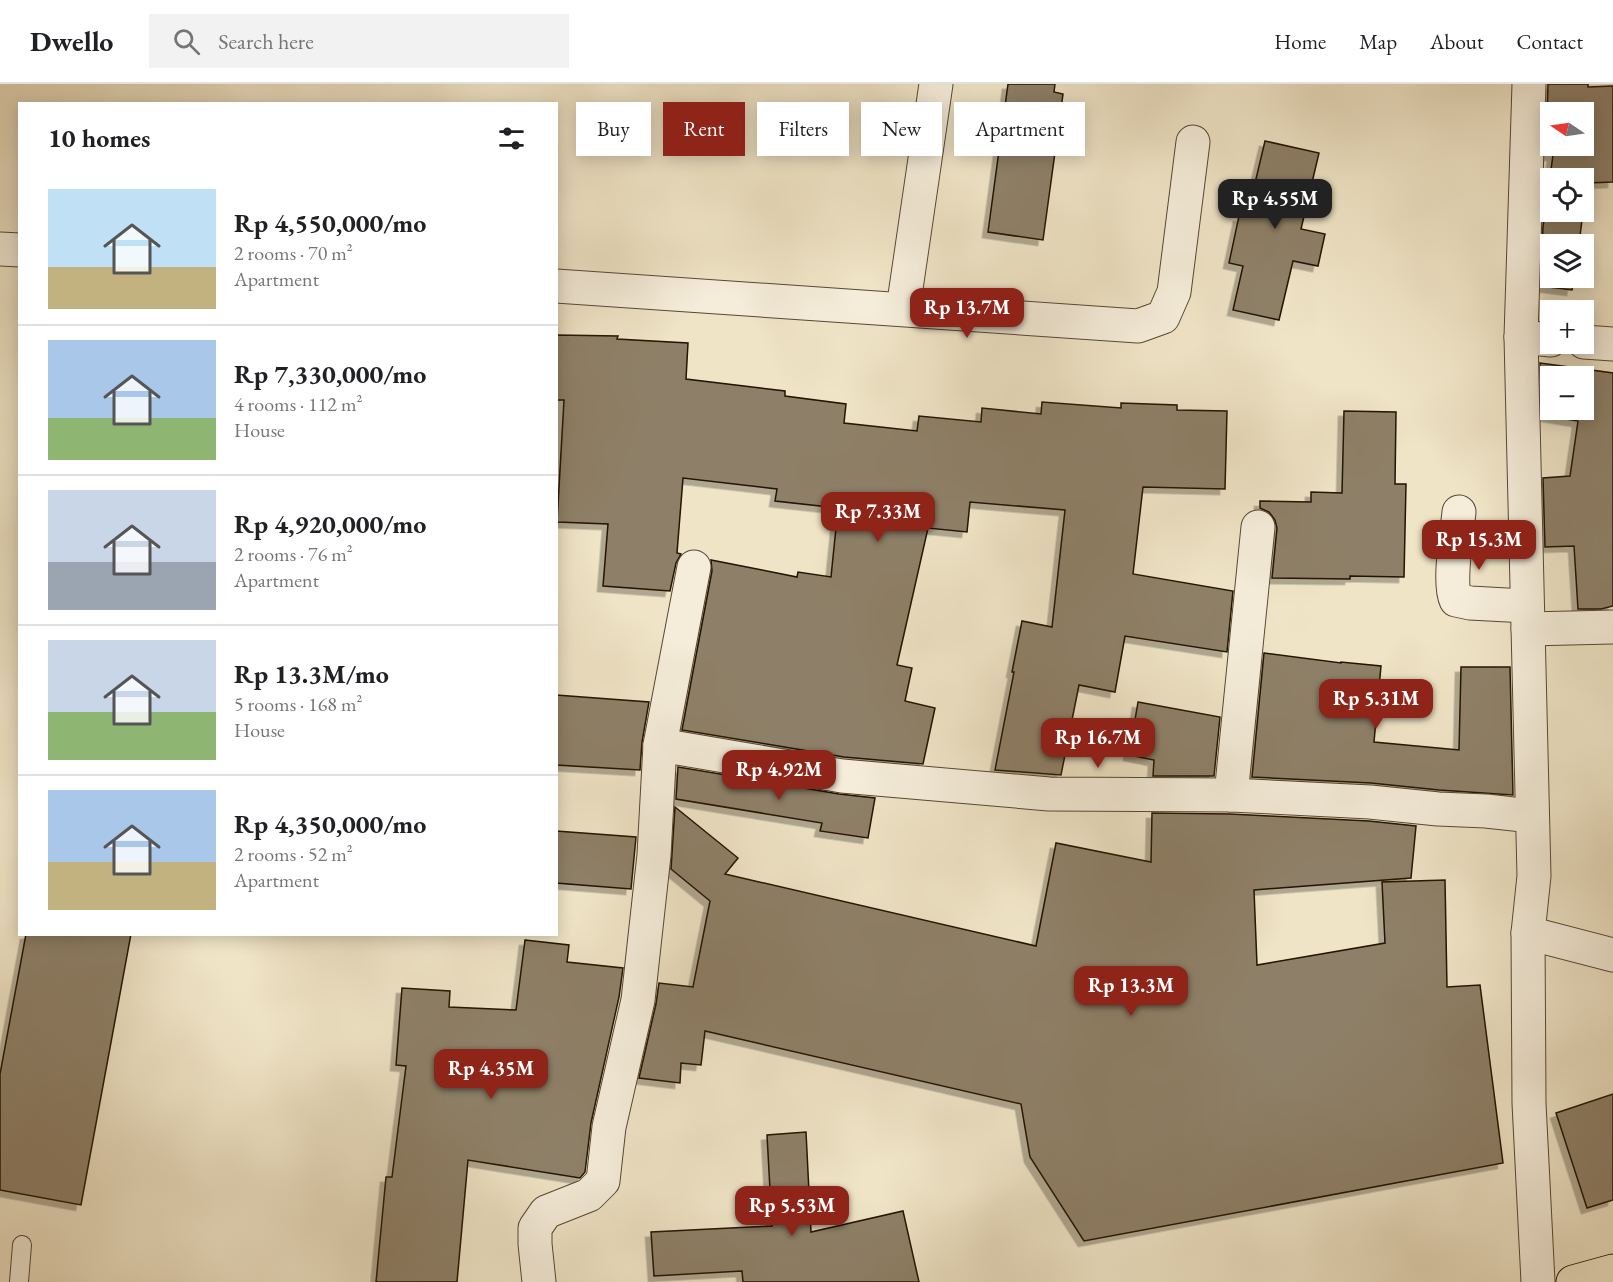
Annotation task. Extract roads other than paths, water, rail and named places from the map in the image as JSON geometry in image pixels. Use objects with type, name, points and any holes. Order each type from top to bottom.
[{"type":"main road","points":[[1573,1282],[1613,1270]]},
{"type":"street","points":[[903,309],[936,84]]},
{"type":"street","points":[[1529,84],[1536,338],[1528,617],[1534,876],[1527,933],[1529,1103],[1538,1282]]},
{"type":"street","points":[[558,286],[1138,326],[1162,316],[1174,292],[1193,142]]},
{"type":"street","points":[[0,249],[18,250]]},
{"type":"street","points":[[1594,343],[1613,344]]},
{"type":"street","points":[[1460,512],[1454,570],[1456,600],[1528,617],[1613,627]]},
{"type":"street","points":[[1231,795],[1258,527]]},
{"type":"street","points":[[539,1282],[535,1228],[546,1212],[589,1195],[603,1181],[609,1128],[638,1000],[654,855],[660,745],[694,567]]},
{"type":"street","points":[[660,745],[854,777],[1049,794],[1231,795],[1370,802],[1532,816]]},
{"type":"street","points":[[1527,933],[1613,955]]},
{"type":"lane","points":[[19,1282],[22,1245]]}]
